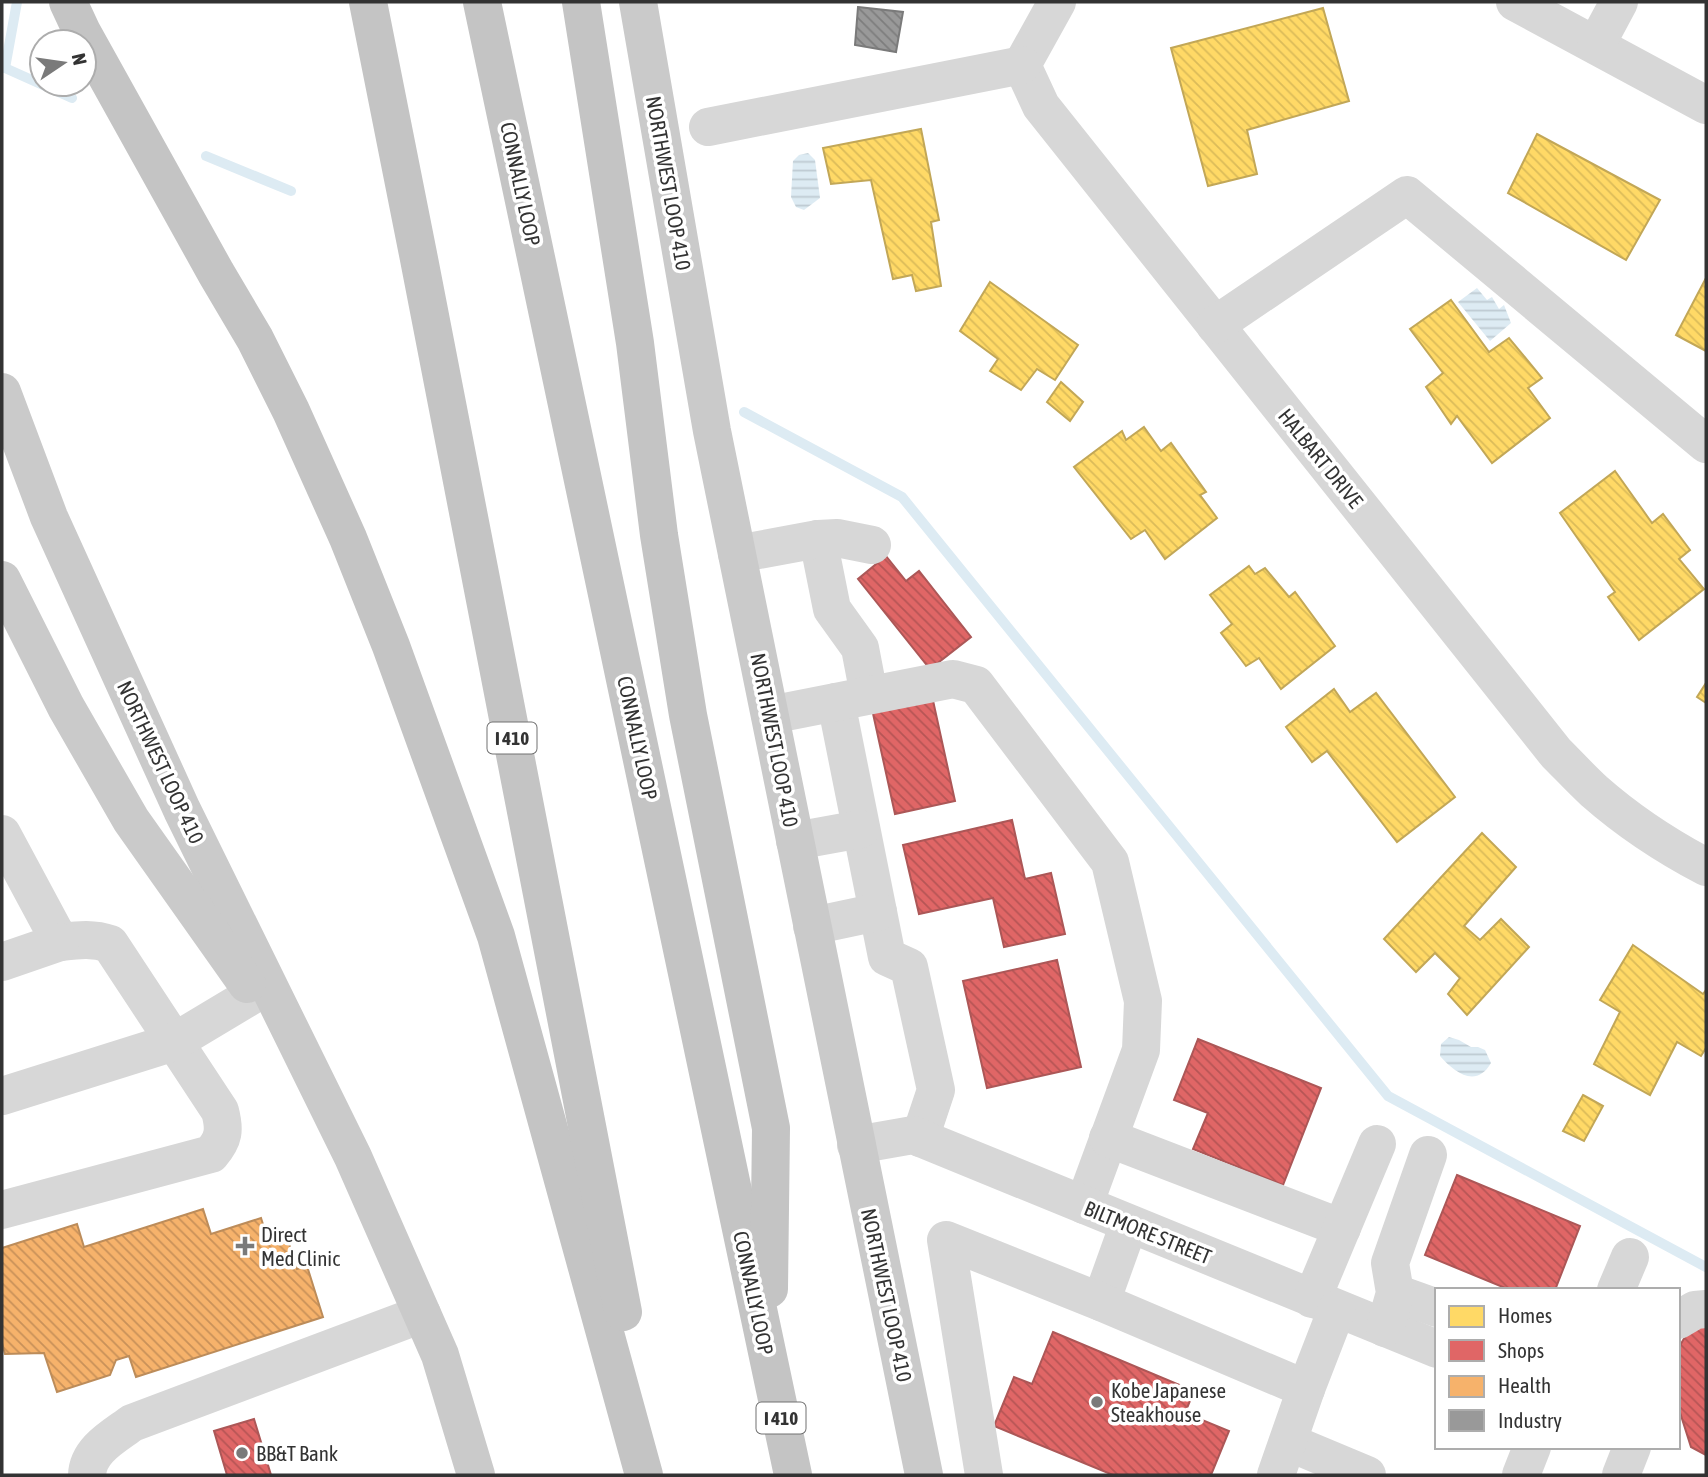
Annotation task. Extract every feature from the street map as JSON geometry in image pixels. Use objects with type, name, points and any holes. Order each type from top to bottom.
[{"type":"highway","points":[[68,2],[216,273],[256,339],[342,526],[391,646],[496,936],[644,1475]]},
{"type":"highway","name":"I 410","points":[[368,2],[655,1475]]},
{"type":"highway","name":"CONNALLY LOOP","points":[[482,2],[793,1475]]},
{"type":"highway","points":[[581,2],[635,343],[659,535],[688,715],[771,1128],[769,1361]]},
{"type":"main road","name":"NORTHWEST LOOP 410","points":[[638,2],[712,430],[924,1475]]},
{"type":"main road","name":"NORTHWEST LOOP 410","points":[[2,391],[49,517],[182,810],[354,1157],[440,1355],[476,1475]]},
{"type":"main road","name":"NORTHWEST LOOP 410","points":[[2,580],[66,707],[131,820],[254,995],[337,1125]]},
{"type":"street","points":[[708,127],[1022,65],[1058,2]]},
{"type":"street","points":[[1515,2],[1706,105]]},
{"type":"street","points":[[1596,46],[1619,2]]},
{"type":"street","name":"HALBART DRIVE","points":[[1022,65],[1041,106],[1556,753],[1595,791],[1637,826],[1706,867]]},
{"type":"street","points":[[1215,325],[1407,195],[1706,444]]},
{"type":"street","points":[[737,554],[818,538],[837,538],[872,545]]},
{"type":"street","points":[[818,538],[832,609],[860,648],[852,699],[861,829],[887,957],[909,967],[936,1090],[920,1138]]},
{"type":"street","points":[[770,715],[953,679],[976,685],[1110,862],[1143,1001],[1141,1050],[1084,1205]]},
{"type":"street","points":[[795,841],[861,829]]},
{"type":"street","points":[[2,834],[60,942]]},
{"type":"street","points":[[812,926],[878,912]]},
{"type":"street","points":[[2,962],[60,942],[84,940],[110,944],[220,1111],[223,1125],[220,1143],[211,1154],[2,1210]]},
{"type":"street","points":[[2,1096],[174,1041],[254,995]]},
{"type":"street","name":"BILTMORE STREET","points":[[856,1145],[913,1135],[1325,1304],[1390,1310],[1435,1347]]},
{"type":"street","points":[[1108,1138],[1342,1228]]},
{"type":"street","points":[[1367,1475],[1282,1459],[1306,1389],[1342,1228],[1377,1144]]},
{"type":"street","points":[[1428,1155],[1390,1263],[1390,1310],[1435,1308]]},
{"type":"street","points":[[1101,1303],[1129,1224]]},
{"type":"street","points":[[984,1475],[947,1240],[1306,1389]]},
{"type":"street","points":[[1680,1319],[1695,1310],[1706,1309]]},
{"type":"street","points":[[87,1475],[94,1452],[132,1423],[422,1314]]},
{"type":"street","points":[[1521,1475],[1531,1449]]},
{"type":"street","points":[[1621,1475],[1632,1449]]},
{"type":"shaded area","points":[[808,153],[815,160],[820,198],[804,210],[796,207],[791,197],[793,161],[799,155]]},
{"type":"shaded area","points":[[1477,288],[1487,300],[1492,297],[1499,309],[1504,305],[1511,323],[1490,341],[1458,302]]},
{"type":"shaded area","points":[[1449,1037],[1485,1050],[1491,1063],[1485,1071],[1479,1075],[1465,1075],[1446,1062],[1440,1056],[1441,1044]]},
{"type":"building: Homes","points":[[1323,8],[1349,101],[1247,130],[1257,174],[1208,186],[1171,48]]},
{"type":"building: Homes","points":[[921,129],[939,220],[931,222],[941,286],[916,291],[912,275],[893,279],[871,180],[831,184],[823,148]]},
{"type":"building: Homes","points":[[1537,134],[1660,200],[1626,260],[1508,193]]},
{"type":"building: Homes","points":[[1706,278],[1706,351],[1676,335]]},
{"type":"building: Homes","points":[[990,282],[1078,345],[1055,380],[1037,369],[1021,390],[990,371],[998,359],[960,331]]},
{"type":"building: Homes","points":[[1451,300],[1489,352],[1509,338],[1542,378],[1528,388],[1550,418],[1492,463],[1457,416],[1451,424],[1426,387],[1443,373],[1410,329]]},
{"type":"building: Homes","points":[[1061,382],[1083,402],[1070,421],[1047,402]]},
{"type":"building: Homes","points":[[1144,427],[1161,451],[1171,443],[1206,492],[1200,495],[1217,518],[1165,559],[1145,530],[1131,539],[1074,467],[1122,431],[1126,440]]},
{"type":"building: Homes","points":[[1615,471],[1652,523],[1663,514],[1690,550],[1679,559],[1704,589],[1639,640],[1608,597],[1615,592],[1560,513]]},
{"type":"building: Homes","points":[[1249,566],[1255,574],[1265,568],[1289,597],[1295,592],[1335,646],[1281,689],[1259,658],[1246,666],[1221,633],[1232,624],[1210,595]]},
{"type":"building: Homes","points":[[1706,683],[1706,703],[1697,697]]},
{"type":"building: Homes","points":[[1334,689],[1350,712],[1376,693],[1455,797],[1397,842],[1327,751],[1312,762],[1286,727]]},
{"type":"building: Homes","points":[[1482,833],[1516,867],[1464,926],[1480,940],[1501,919],[1529,947],[1467,1015],[1448,994],[1460,978],[1435,953],[1416,972],[1384,939]]},
{"type":"building: Homes","points":[[1633,945],[1703,994],[1706,990],[1706,1048],[1701,1056],[1677,1042],[1650,1095],[1594,1064],[1620,1012],[1600,1000]]},
{"type":"building: Homes","points":[[1583,1095],[1603,1106],[1584,1141],[1563,1131]]},
{"type":"building: Shops","points":[[886,556],[906,581],[919,571],[971,637],[930,669],[858,579]]},
{"type":"building: Shops","points":[[932,696],[955,801],[895,814],[872,709]]},
{"type":"building: Shops","points":[[1012,820],[1025,879],[1051,873],[1065,934],[1004,947],[993,898],[919,914],[903,845]]},
{"type":"building: Shops","points":[[1057,960],[1081,1067],[987,1088],[963,981]]},
{"type":"building: Shops","points":[[1198,1039],[1321,1088],[1283,1185],[1193,1149],[1208,1113],[1174,1100]]},
{"type":"building: Shops","points":[[1457,1175],[1580,1226],[1556,1288],[1505,1288],[1425,1255]]},
{"type":"building: Shops","points":[[1706,1323],[1706,1455],[1691,1447],[1680,1412],[1680,1346],[1690,1328]]},
{"type":"building: Shops","name":"Kobe Japanese Steakhouse","points":[[1053,1332],[1194,1391],[1185,1413],[1229,1431],[1211,1475],[1113,1475],[994,1426],[1014,1377],[1032,1384]]},
{"type":"building: Shops","name":"BB&T Bank","points":[[254,1419],[271,1475],[227,1475],[214,1431]]},
{"type":"building: Health","points":[[203,1209],[211,1234],[261,1218],[267,1237],[285,1231],[297,1269],[307,1266],[323,1317],[136,1377],[129,1356],[116,1360],[110,1375],[57,1392],[44,1353],[5,1354],[2,1343],[2,1248],[77,1224],[84,1247]]},
{"type":"building: Industry","points":[[858,7],[903,12],[896,52],[855,45]]},
{"type":"waterway","points":[[5,68],[17,2]]},
{"type":"waterway","points":[[2,68],[28,78]]},
{"type":"waterway","points":[[206,156],[291,191]]},
{"type":"waterway","points":[[744,412],[902,497],[1388,1096],[1706,1267]]},
{"type":"place","name":"Direct Med Clinic","points":[[245,1246]]},
{"type":"place","name":"Kobe Japanese Steakhouse","points":[[1097,1402]]},
{"type":"place","name":"BB&T Bank","points":[[242,1453]]}]
